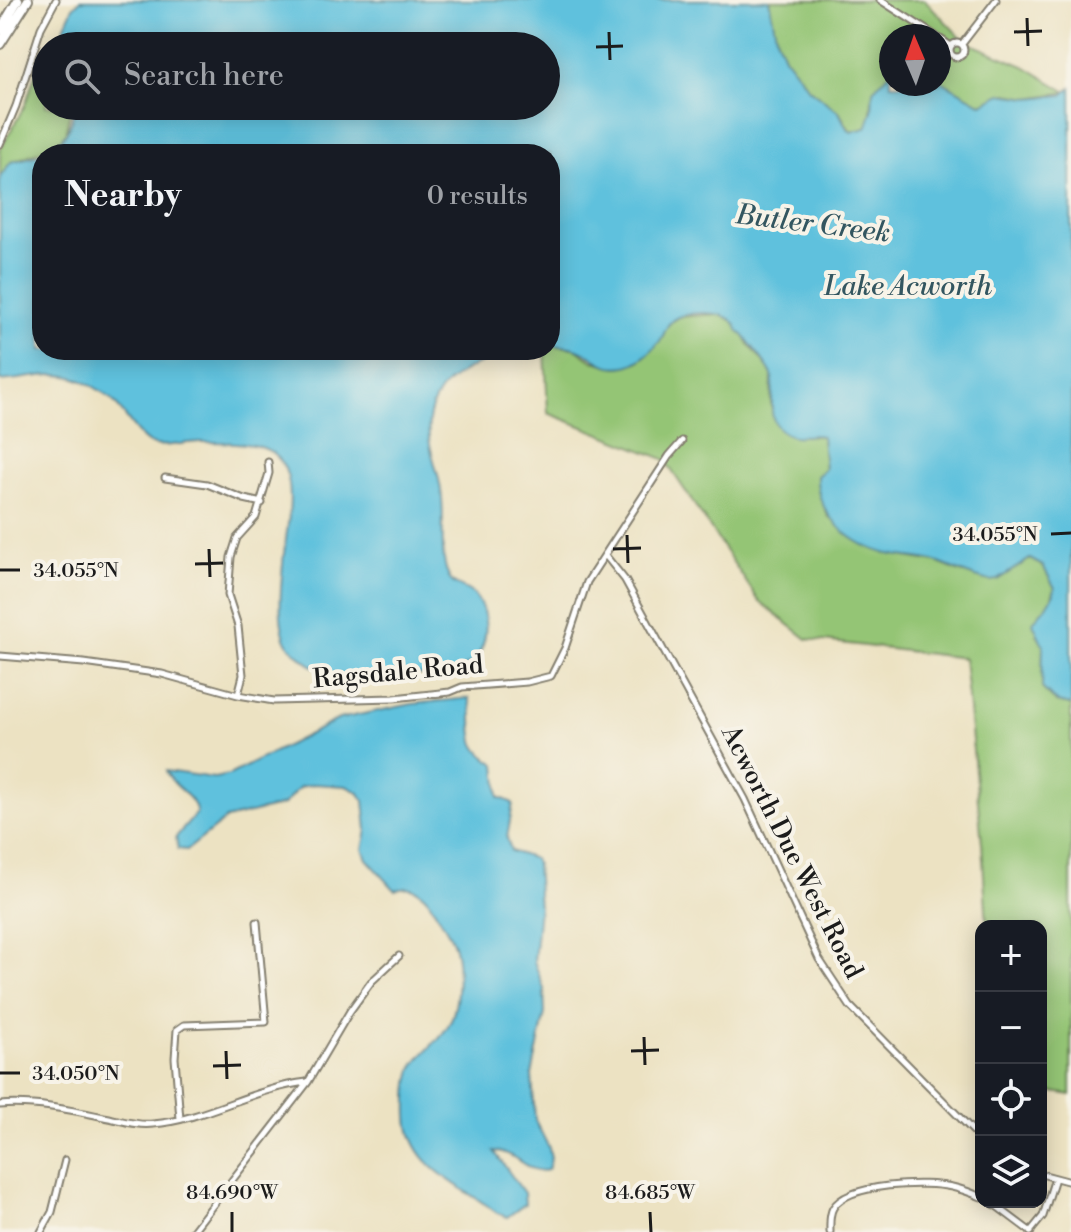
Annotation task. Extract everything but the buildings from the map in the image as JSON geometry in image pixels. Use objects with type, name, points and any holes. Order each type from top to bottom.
[{"type":"main road","points":[[0,30],[18,0]]},
{"type":"main road","points":[[0,44],[28,0]]},
{"type":"street","points":[[40,32],[56,0]]},
{"type":"street","points":[[880,0],[917,24]]},
{"type":"street","points":[[951,53],[959,56],[963,52],[962,44],[996,0]]},
{"type":"street","points":[[951,46],[957,42],[962,44]]},
{"type":"street","points":[[0,144],[32,56]]},
{"type":"street","name":"Ragsdale Road","points":[[0,656],[162,674],[238,695],[274,701],[363,700],[450,692],[462,687],[527,682],[551,676],[565,648],[583,590],[669,456],[682,441]]},
{"type":"street","points":[[238,695],[243,675],[238,626],[228,595],[231,557],[237,538],[256,517],[262,503],[269,473],[268,462]]},
{"type":"street","points":[[165,478],[207,484],[262,503]]},
{"type":"street","name":"Acworth Due West Road","points":[[605,555],[625,580],[745,799],[798,909],[813,948],[834,983],[875,1032],[978,1136]]},
{"type":"street","points":[[180,1119],[175,1058],[177,1030],[184,1025],[266,1022],[257,922]]},
{"type":"street","points":[[192,1232],[308,1082],[371,982],[399,956]]},
{"type":"street","points":[[0,1105],[49,1108],[143,1125],[180,1119],[280,1085],[308,1082]]},
{"type":"street","points":[[41,1232],[52,1212],[65,1160]]},
{"type":"street","points":[[1047,1176],[1071,1182]]},
{"type":"street","points":[[999,1208],[1031,1232],[1043,1216],[1055,1178]]},
{"type":"street","points":[[830,1232],[833,1208],[844,1197],[860,1189],[936,1185],[975,1195]]},
{"type":"green space","points":[[769,0],[925,0],[948,24],[879,24],[879,90],[872,100],[870,122],[866,128],[851,132],[839,112],[809,89],[784,56],[777,40]]},
{"type":"green space","points":[[951,27],[964,41],[1024,66],[1067,92],[1029,98],[1007,94],[982,104],[951,87]]},
{"type":"green space","points":[[32,84],[32,120],[68,120],[66,133],[56,144],[32,144],[32,154],[11,162],[0,177],[0,150],[25,105]]},
{"type":"green space","points":[[720,314],[736,323],[772,375],[771,407],[802,436],[822,436],[825,469],[820,495],[828,516],[849,534],[906,557],[936,562],[960,572],[997,580],[1030,559],[1043,566],[1055,588],[1049,606],[1038,615],[1037,634],[1043,645],[1042,688],[1056,702],[1071,705],[1071,1095],[1047,1091],[1047,920],[987,920],[964,658],[807,639],[759,601],[664,459],[548,413],[545,360],[560,360],[560,346],[574,348],[593,361],[618,367],[639,361],[662,339],[665,327],[678,317]]},
{"type":"water","name":"Lake Acworth","points":[[80,0],[769,0],[777,40],[784,56],[809,89],[839,112],[851,132],[866,128],[872,111],[873,90],[879,84],[879,96],[951,96],[951,87],[982,104],[1001,94],[1029,98],[1063,95],[1071,88],[1071,705],[1057,702],[1042,688],[1043,645],[1033,623],[1049,603],[1055,588],[1043,566],[1030,559],[997,580],[990,581],[929,560],[881,552],[845,533],[828,513],[818,489],[817,476],[825,469],[822,436],[794,436],[778,428],[772,414],[772,375],[729,318],[712,313],[678,317],[669,324],[649,353],[626,366],[610,366],[581,350],[560,346],[560,144],[56,144],[72,120],[560,120],[560,32],[66,32],[64,28],[73,7]]},
{"type":"water","points":[[32,157],[32,360],[490,360],[468,369],[443,388],[429,418],[430,445],[442,501],[445,565],[450,579],[475,596],[485,621],[481,651],[473,661],[452,672],[425,675],[335,674],[312,666],[290,647],[283,629],[281,595],[290,496],[283,464],[273,453],[257,446],[230,442],[155,445],[138,433],[110,398],[77,379],[55,375],[0,381],[0,177],[11,162]]},
{"type":"water","points":[[469,698],[474,743],[485,757],[496,764],[499,797],[513,803],[507,838],[511,851],[534,859],[536,864],[539,908],[534,961],[544,989],[545,1013],[532,1075],[535,1120],[551,1158],[548,1170],[540,1171],[508,1154],[494,1151],[524,1193],[525,1204],[507,1217],[444,1177],[414,1142],[408,1120],[410,1078],[414,1066],[449,1024],[457,995],[457,958],[450,936],[428,899],[410,888],[395,890],[367,859],[363,849],[367,830],[364,801],[358,792],[346,786],[314,784],[300,787],[283,805],[226,819],[187,850],[178,849],[176,837],[197,813],[195,806],[166,771],[214,778],[229,775],[339,719],[412,704]]},
{"type":"water label","name":"Butler Creek","points":[[813,224]]}]
